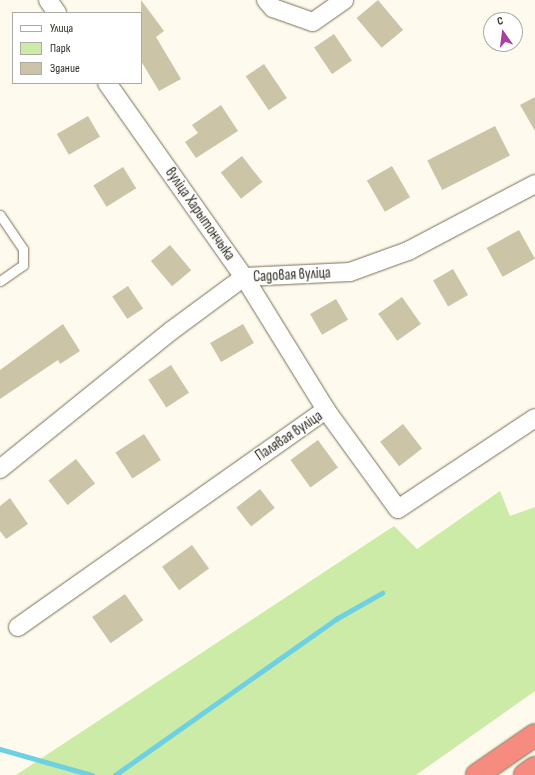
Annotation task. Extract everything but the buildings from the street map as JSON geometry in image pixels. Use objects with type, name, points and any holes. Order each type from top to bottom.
[{"type":"highway","points":[[477,775],[535,735]]},
{"type":"highway","points":[[525,775],[535,768]]},
{"type":"street","points":[[48,0],[56,12]]},
{"type":"street","points":[[266,0],[273,8],[313,22],[344,0]]},
{"type":"street","name":"вуліца Харытончыка","points":[[108,84],[244,277],[326,410]]},
{"type":"street","name":"Садовая вуліца","points":[[0,469],[171,331],[244,277],[350,272],[408,251],[535,184]]},
{"type":"street","name":"Палявая вуліца","points":[[18,627],[326,410],[398,509],[535,418]]},
{"type":"lane","points":[[0,215],[23,249],[23,265],[0,281]]},
{"type":"green space","points":[[500,491],[510,516],[535,507],[535,691],[416,775],[16,775],[394,526],[417,549]]},
{"type":"waterway","points":[[115,775],[336,619],[382,593]]},
{"type":"waterway","points":[[0,749],[92,775]]}]
